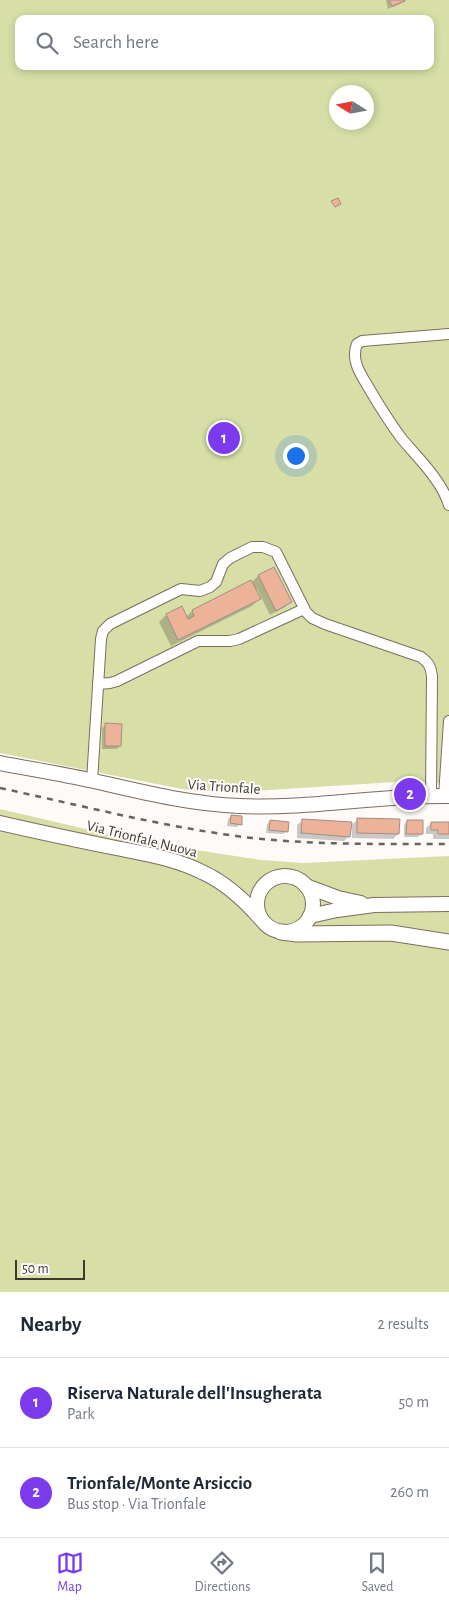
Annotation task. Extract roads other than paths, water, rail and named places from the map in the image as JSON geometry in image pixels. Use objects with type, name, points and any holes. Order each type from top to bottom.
[{"type":"highway","points":[[281,932],[292,934],[391,933],[449,942]]},
{"type":"main road","name":"Via Trionfale","points":[[0,763],[175,800],[238,806],[293,807],[441,796]]},
{"type":"main road","name":"Via Trionfale Nuova","points":[[0,824],[148,855],[191,867],[210,875],[224,885],[260,918]]},
{"type":"main road","points":[[306,886],[312,900],[312,911],[305,924],[298,929],[290,932],[273,930],[260,918],[257,902],[261,889],[268,882],[281,876],[288,876],[306,886],[338,898],[374,905]]},
{"type":"main road","points":[[310,916],[374,905],[449,904]]},
{"type":"street","points":[[449,334],[362,341],[357,344],[354,354],[358,370],[382,410],[441,488],[449,505]]},
{"type":"street","points":[[92,781],[103,631],[110,624],[181,589],[200,590],[210,587],[216,582],[223,564],[230,558],[252,547],[263,547],[276,552],[304,609],[312,618],[421,657],[428,662],[432,677],[441,796]]},
{"type":"street","points":[[98,684],[117,681],[198,641],[230,641],[239,639],[304,609]]},
{"type":"street","points":[[441,796],[449,721]]},
{"type":"railway","points":[[0,788],[157,823],[252,838],[326,843],[449,844]]},
{"type":"place","name":"Riserva Naturale dell'Insugherata","points":[[224,438]]},
{"type":"place","name":"Trionfale/Monte Arsiccio","points":[[410,794]]}]
